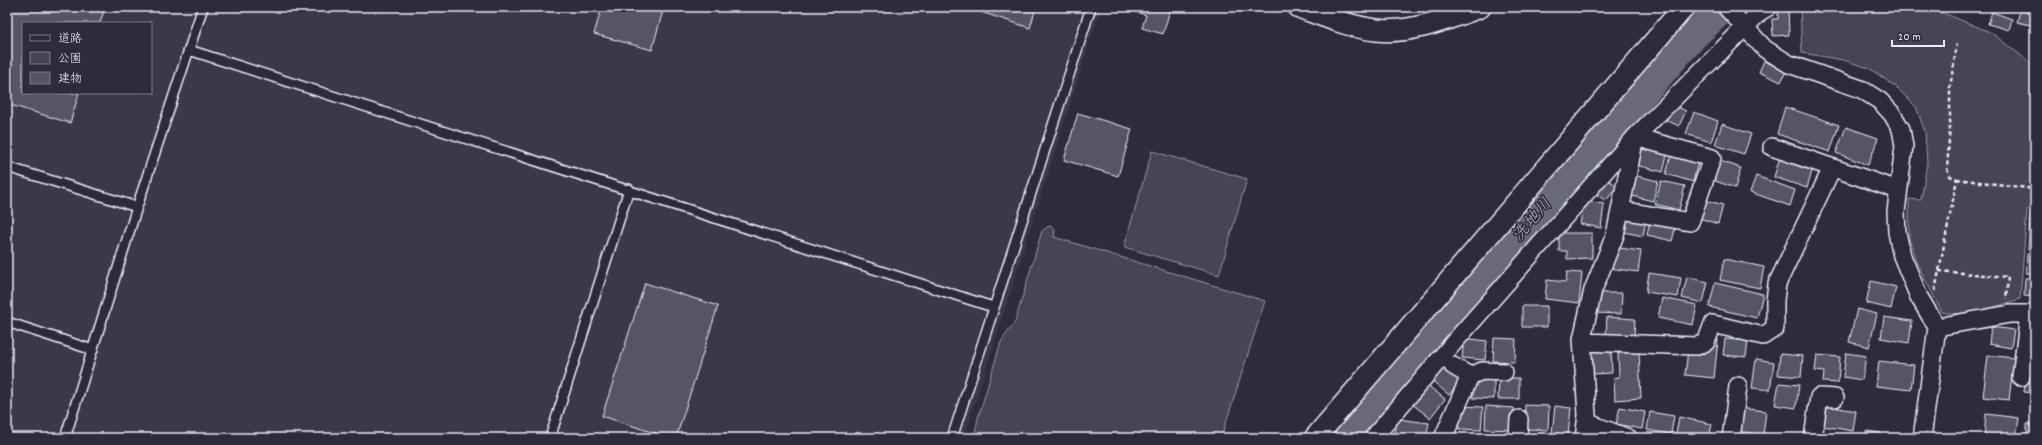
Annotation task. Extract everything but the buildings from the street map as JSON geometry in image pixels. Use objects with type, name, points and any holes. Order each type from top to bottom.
[{"type":"street","points":[[1299,7],[1344,22],[1376,30],[1422,27],[1480,7]]},
{"type":"street","points":[[1315,438],[1684,7]]},
{"type":"street","points":[[1726,7],[1765,49],[1789,64],[1820,76],[1846,82],[1861,89],[1880,101],[1892,114],[1901,129],[1904,146],[1896,212],[1897,232],[1902,256],[1919,297],[1934,322],[1922,438]]},
{"type":"street","points":[[1373,438],[1456,341],[1635,138],[1741,24],[1768,7]]},
{"type":"street","points":[[1621,210],[1690,222],[1712,158],[1635,138]]},
{"type":"street","points":[[1628,438],[1585,430],[1586,377],[1583,342],[1593,290],[1615,234],[1635,138]]},
{"type":"street","points":[[1772,148],[1898,190]]},
{"type":"street","points":[[1583,342],[1697,346],[1706,342],[1713,324],[1764,336],[1775,328],[1775,300],[1777,284],[1832,168]]},
{"type":"street","points":[[1934,322],[2010,314],[2032,314],[2021,377]]},
{"type":"street","points":[[1453,366],[1470,376]]},
{"type":"street","points":[[1443,438],[1470,376],[1482,371],[1504,372]]},
{"type":"street","points":[[1731,438],[1738,386]]},
{"type":"street","points":[[1813,438],[1819,397],[1835,398]]},
{"type":"street","points":[[1518,438],[1519,419]]},
{"type":"lane","points":[[66,438],[137,207],[203,7]]},
{"type":"lane","points":[[952,438],[1090,7]]},
{"type":"lane","points":[[190,50],[629,189],[993,307]]},
{"type":"lane","points":[[7,167],[137,207]]},
{"type":"lane","points":[[550,438],[629,189]]},
{"type":"lane","points":[[7,322],[93,350]]},
{"type":"path","points":[[1957,44],[1950,87],[1950,126],[1946,155],[1946,169],[1950,176],[1957,179],[2035,189]]},
{"type":"path","points":[[1934,322],[1939,271],[1957,179]]},
{"type":"path","points":[[1939,271],[2008,277],[2006,301],[2010,314]]},
{"type":"shaded area","points":[[7,7],[1101,7],[964,438],[7,438]]},
{"type":"green space","points":[[1800,7],[1916,7],[1946,14],[1990,32],[2035,66],[2035,198],[2027,210],[2020,299],[1991,308],[1971,312],[1942,312],[1916,262],[1909,238],[1909,199],[1921,200],[1927,163],[1925,132],[1916,107],[1896,87],[1869,68],[1843,60],[1802,53]]},
{"type":"green space","points":[[1152,151],[1247,179],[1219,275],[1124,247]]},
{"type":"green space","points":[[1049,226],[1053,227],[1055,231],[1054,237],[1265,301],[1221,438],[974,438],[978,418],[1001,342],[1015,322],[1042,231]]},
{"type":"waterway","name":"洗地川","points":[[1345,438],[1502,253],[1692,36],[1723,7]]}]
